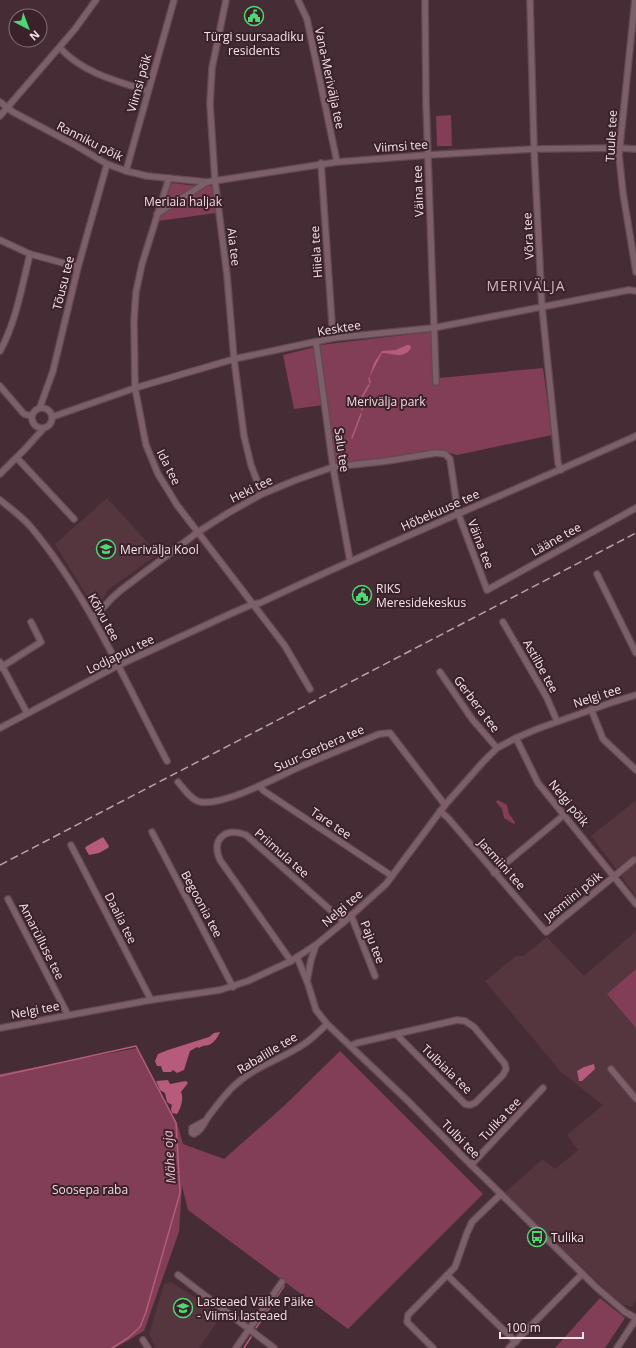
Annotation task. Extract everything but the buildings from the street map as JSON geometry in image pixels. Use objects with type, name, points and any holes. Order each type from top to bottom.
[{"type":"street","points":[[0,116],[60,48],[83,20],[96,0]]},
{"type":"street","name":"Viimsi põik","points":[[126,172],[174,0]]},
{"type":"street","name":"Aia tee","points":[[226,0],[212,68],[210,104],[215,181],[234,359],[244,436],[251,465],[262,494]]},
{"type":"street","name":"Vana-Merivälja tee","points":[[298,0],[307,19],[337,162]]},
{"type":"street","name":"Väina tee","points":[[425,0],[426,102],[436,382]]},
{"type":"street","name":"Võra tee","points":[[530,0],[534,149],[542,306],[558,463],[561,470]]},
{"type":"street","name":"Tuule tee","points":[[635,0],[619,148],[623,193],[636,272]]},
{"type":"street","points":[[60,48],[80,65],[102,77],[148,91]]},
{"type":"street","name":"Ranniku põik","points":[[0,102],[13,112],[107,164],[126,172],[169,178]]},
{"type":"street","name":"Viimsi tee","points":[[169,178],[207,182],[321,163],[428,155],[534,149],[619,148],[636,150]]},
{"type":"street","name":"Hiiela tee","points":[[321,163],[333,338]]},
{"type":"street","name":"Tõusu tee","points":[[40,407],[53,371],[78,267],[107,164]]},
{"type":"street","name":"Ida tee","points":[[169,178],[142,264],[136,292],[134,320],[135,388],[146,445],[158,474],[177,505],[285,646],[310,689]]},
{"type":"street","points":[[157,214],[207,182]]},
{"type":"street","points":[[0,240],[30,254],[78,267]]},
{"type":"street","points":[[0,352],[13,321],[30,254]]},
{"type":"street","name":"Kesktee","points":[[52,417],[135,388],[234,359],[333,338],[433,328],[542,306],[633,289],[636,290]]},
{"type":"street","name":"Salu tee","points":[[316,342],[333,467],[350,561]]},
{"type":"street","points":[[0,386],[24,414],[32,416]]},
{"type":"street","points":[[0,474],[17,458],[44,428],[49,425],[52,417],[49,410],[47,408],[40,407],[34,410],[32,419],[35,425],[40,428],[44,428]]},
{"type":"street","name":"Hõbekuuse tee","points":[[253,604],[260,603],[458,513],[561,470],[636,436]]},
{"type":"street","name":"Heki tee","points":[[92,617],[121,590],[198,532],[262,494],[333,467],[436,453],[445,454],[450,459]]},
{"type":"street","points":[[17,458],[74,519]]},
{"type":"street","name":"Väina tee","points":[[450,459],[458,513],[487,590]]},
{"type":"street","name":"Kõivu tee","points":[[0,500],[29,525],[64,570],[92,617],[167,761]]},
{"type":"street","name":"Lääne tee","points":[[487,590],[636,508]]},
{"type":"street","points":[[597,574],[636,653]]},
{"type":"street","name":"Lodjapuu tee","points":[[0,728],[117,666],[253,604]]},
{"type":"street","points":[[27,713],[1,666],[41,642],[31,622]]},
{"type":"street","name":"Astilbe tee","points":[[503,622],[546,696],[557,721]]},
{"type":"street","name":"Gerbera tee","points":[[440,672],[472,719],[497,748]]},
{"type":"street","name":"Nelgi tee","points":[[0,1028],[68,1014],[220,990],[248,981],[291,961],[317,944],[386,884],[440,811],[497,748],[516,738],[557,721],[636,695]]},
{"type":"street","points":[[591,709],[603,739],[636,770]]},
{"type":"street","name":"Suur-Gerbera tee","points":[[178,782],[188,794],[199,802],[214,802],[259,786],[295,769],[379,734],[390,733],[445,805]]},
{"type":"street","name":"Nelgi põik","points":[[516,738],[538,783],[636,904]]},
{"type":"street","name":"Tare tee","points":[[259,786],[264,791],[392,876]]},
{"type":"street","name":"Jasmiini tee","points":[[440,811],[448,818],[546,932]]},
{"type":"street","points":[[494,873],[564,815]]},
{"type":"street","name":"Begoonia tee","points":[[152,832],[233,987]]},
{"type":"street","name":"Priimula tee","points":[[291,961],[220,860],[217,848],[218,843],[224,835],[234,832],[246,835],[344,922]]},
{"type":"street","name":"Daalia tee","points":[[71,845],[151,1000]]},
{"type":"street","name":"Jasmiini põik","points":[[546,932],[634,860]]},
{"type":"street","name":"Amarülluse tee","points":[[8,899],[68,1014]]},
{"type":"street","name":"Paju tee","points":[[351,916],[375,976]]},
{"type":"street","points":[[307,981],[311,960],[317,944]]},
{"type":"street","name":"Tulbi tee","points":[[297,957],[307,981],[316,1010],[327,1024],[408,1101],[582,1274],[625,1312],[636,1318]]},
{"type":"street","name":"Tulbiaia tee","points":[[350,1046],[357,1042],[457,1020],[465,1021],[474,1027],[504,1064],[506,1070],[503,1075],[475,1103],[470,1105],[465,1104],[396,1034]]},
{"type":"street","name":"Rabalille tee","points":[[205,1121],[235,1085],[262,1066],[300,1047],[316,1035],[327,1024]]},
{"type":"street","points":[[611,1069],[636,1099]]},
{"type":"street","name":"Tulika tee","points":[[471,1165],[544,1088]]},
{"type":"street","points":[[433,1348],[410,1326],[407,1319],[411,1312],[455,1267],[472,1222],[501,1194]]},
{"type":"street","points":[[510,1348],[582,1274]]},
{"type":"street","points":[[178,1275],[274,1348]]},
{"type":"street","points":[[447,1275],[516,1342]]},
{"type":"street","points":[[236,1348],[282,1282]]},
{"type":"street","points":[[617,1348],[636,1318]]},
{"type":"street","points":[[143,1340],[148,1348]]},
{"type":"shaded area","points":[[410,345],[411,348],[405,354],[398,355],[382,353],[369,378],[374,363],[382,351],[396,350]]},
{"type":"shaded area","name":"Merivälja Kool","points":[[107,498],[158,554],[108,590],[96,611],[55,544]]},
{"type":"shaded area","points":[[636,800],[636,897],[591,836]]},
{"type":"shaded area","points":[[103,837],[109,846],[108,848],[99,853],[89,855],[85,848]]},
{"type":"shaded area","points":[[636,931],[636,1300],[632,1307],[624,1305],[608,1292],[504,1193],[543,1159],[555,1169],[578,1150],[567,1135],[603,1105],[561,1072],[485,981],[516,956],[523,956],[547,937],[584,976]]},
{"type":"shaded area","points":[[220,1032],[216,1040],[211,1044],[199,1048],[197,1047],[190,1051],[184,1070],[177,1073],[173,1070],[171,1072],[163,1072],[161,1066],[157,1066],[155,1061],[158,1054]]},
{"type":"shaded area","points":[[594,1064],[595,1069],[582,1081],[579,1081],[577,1071]]},
{"type":"shaded area","points":[[168,1080],[170,1084],[186,1081],[188,1083],[181,1092],[182,1103],[177,1114],[172,1113],[172,1105],[167,1102],[165,1093],[160,1090],[156,1081]]},
{"type":"shaded area","name":"Lasteaed Väike Päike - Viimsi lasteaed","points":[[171,1282],[221,1316],[199,1348],[156,1348],[149,1334],[164,1284]]},
{"type":"green space","points":[[451,115],[452,146],[437,146],[436,116]]},
{"type":"green space","name":"Meriaia haljak","points":[[172,183],[212,186],[216,213],[158,221],[161,208]]},
{"type":"green space","name":"Merivälja park","points":[[437,331],[439,378],[543,368],[552,435],[457,455],[442,451],[336,466],[320,345]]},
{"type":"green space","points":[[315,347],[324,405],[294,409],[283,355]]},
{"type":"green space","points":[[498,800],[507,805],[509,814],[515,822],[514,824],[504,818],[502,809],[496,802]]},
{"type":"green space","points":[[636,969],[636,1028],[607,994]]},
{"type":"green space","name":"Soosepa raba","points":[[137,1048],[177,1123],[183,1144],[224,1159],[285,1105],[340,1051],[483,1194],[348,1329],[188,1210],[182,1186],[179,1232],[144,1331],[115,1348],[0,1348],[0,1074]]},
{"type":"green space","points":[[600,1298],[625,1318],[605,1348],[555,1348]]},
{"type":"waterway","points":[[369,378],[370,383]]},
{"type":"waterway","points":[[362,410],[362,397],[369,385]]},
{"type":"waterway","points":[[352,438],[361,414]]},
{"type":"waterway","name":"Mähe oja","points":[[0,1076],[136,1046],[176,1123],[180,1193],[146,1312],[140,1327],[128,1338],[112,1348]]},
{"type":"waterway","points":[[256,1328],[284,1286]]},
{"type":"waterway","points":[[244,1348],[251,1337]]},
{"type":"railway","points":[[0,865],[636,533]]},
{"type":"place","name":"Türgi suursaadiku residents","points":[[254,16]]},
{"type":"place","name":"Merivälja Kool","points":[[106,549]]},
{"type":"place","name":"RIKS Meresidekeskus","points":[[362,595]]},
{"type":"place","name":"Tulika","points":[[537,1237]]},
{"type":"place","name":"Lasteaed Väike Päike - Viimsi lasteaed","points":[[183,1308]]},
{"type":"district","name":"MERIVÄLJA","points":[[526,285]]}]
